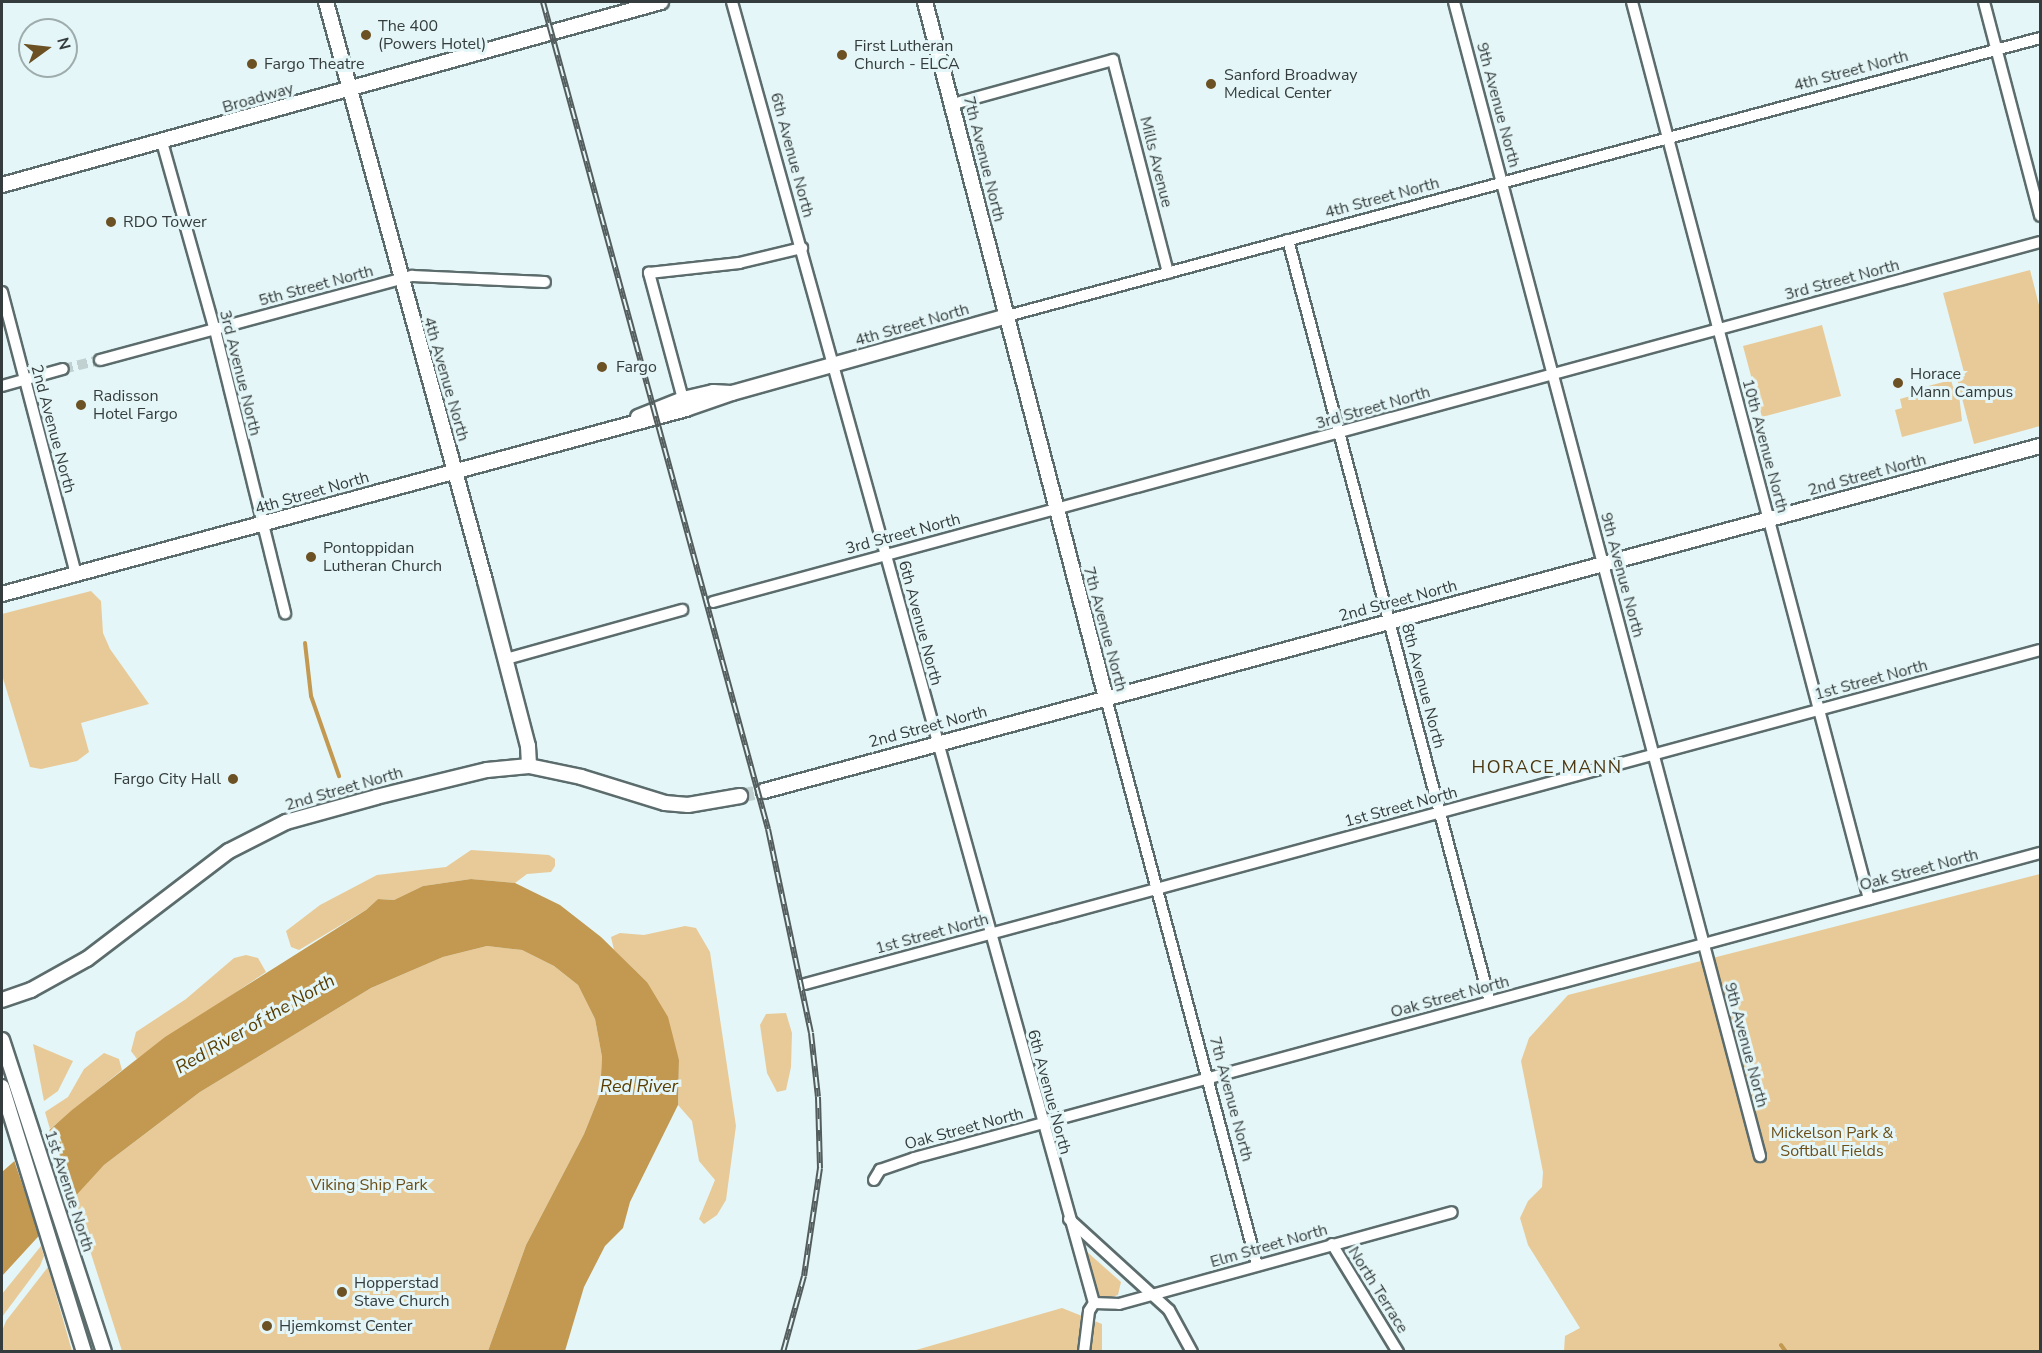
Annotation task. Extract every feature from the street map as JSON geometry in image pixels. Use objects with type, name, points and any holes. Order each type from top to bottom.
[{"type":"street","name":"4th Avenue North","points":[[326,2],[506,659],[528,746],[529,766]]},
{"type":"street","name":"Broadway","points":[[2,185],[661,2]]},
{"type":"street","name":"6th Avenue North","points":[[732,2],[802,248],[832,365],[938,741],[1068,1219],[1094,1303]]},
{"type":"street","name":"7th Avenue North","points":[[925,2],[1106,698],[1257,1265]]},
{"type":"street","name":"9th Avenue North","points":[[1455,2],[1760,1156]]},
{"type":"street","name":"10th Avenue North","points":[[1632,2],[1869,899]]},
{"type":"street","points":[[1984,2],[2040,216]]},
{"type":"street","name":"4th Street North","points":[[2,594],[264,524],[631,421],[716,401],[732,393],[1007,316],[2040,38]]},
{"type":"street","name":"Mills Avenue","points":[[952,104],[1113,60],[1168,273]]},
{"type":"street","name":"3rd Avenue North","points":[[162,142],[214,330],[285,613]]},
{"type":"street","name":"8th Avenue North","points":[[1288,240],[1341,432],[1490,1002]]},
{"type":"street","name":"3rd Street North","points":[[712,602],[2040,242]]},
{"type":"street","points":[[683,399],[649,273],[727,265],[802,248]]},
{"type":"street","name":"5th Street North","points":[[100,360],[401,279],[420,276],[545,282]]},
{"type":"street","name":"2nd Avenue North","points":[[2,292],[76,574]]},
{"type":"street","points":[[2,386],[63,369]]},
{"type":"street","name":"4th Street North","points":[[631,421],[653,408],[683,399],[713,392],[732,393]]},
{"type":"street","name":"2nd Street North","points":[[764,791],[938,741],[1106,698],[1603,562],[2040,446]]},
{"type":"street","points":[[506,659],[682,610]]},
{"type":"street","name":"1st Street North","points":[[805,984],[2040,650]]},
{"type":"street","name":"2nd Street North","points":[[2,1000],[32,990],[87,959],[230,851],[286,822],[441,780],[529,766],[581,777],[664,803],[688,805],[740,796]]},
{"type":"street","name":"Oak Street North","points":[[874,1180],[880,1170],[914,1158],[1703,942],[2040,853]]},
{"type":"street","name":"1st Avenue North","points":[[4,1046],[104,1352]]},
{"type":"street","name":"1st Avenue North","points":[[2,1087],[84,1352]]},
{"type":"street","name":"Elm Street North","points":[[1094,1303],[1119,1304],[1452,1212]]},
{"type":"street","points":[[1068,1219],[1169,1310],[1192,1352]]},
{"type":"street","name":"North Terrace","points":[[1332,1244],[1398,1352]]},
{"type":"street","points":[[1084,1352],[1089,1311],[1094,1303]]},
{"type":"green space","points":[[2030,270],[2040,309],[2040,426],[1974,444],[1957,379],[1965,376],[1943,293]]},
{"type":"green space","points":[[1822,325],[1841,396],[1762,417],[1743,346]]},
{"type":"green space","points":[[1951,380],[1953,387],[1958,386],[1962,421],[1902,437],[1895,410],[1902,408],[1900,399],[1914,395],[1913,390]]},
{"type":"green space","points":[[91,591],[101,601],[103,633],[110,649],[149,704],[81,723],[89,752],[77,761],[41,769],[30,767],[2,675],[2,614]]},
{"type":"green space","points":[[471,850],[549,855],[555,859],[555,866],[551,872],[527,874],[515,883],[471,879],[423,886],[394,900],[378,899],[366,910],[299,950],[291,947],[286,931],[320,905],[377,875],[446,867]]},
{"type":"green space","name":"Mickelson Park & Softball Fields","points":[[2040,874],[2040,1351],[1564,1351],[1565,1336],[1580,1328],[1528,1245],[1520,1218],[1528,1201],[1542,1187],[1543,1172],[1521,1061],[1529,1038],[1568,995]]},
{"type":"green space","points":[[685,926],[696,928],[710,952],[736,1126],[726,1200],[717,1215],[704,1224],[699,1219],[715,1180],[699,1161],[692,1121],[678,1105],[679,1060],[647,982],[614,950],[611,937],[620,933],[644,935]]},
{"type":"green space","name":"Viking Ship Park","points":[[487,946],[522,950],[554,966],[578,985],[595,1019],[602,1057],[600,1094],[584,1134],[526,1245],[488,1351],[122,1351],[73,1197],[104,1165],[200,1092],[371,988],[443,957]]},
{"type":"green space","points":[[246,955],[258,958],[266,972],[137,1059],[131,1051],[136,1032],[186,999],[234,958]]},
{"type":"green space","points":[[786,1013],[792,1033],[791,1067],[786,1090],[777,1092],[767,1073],[760,1025],[766,1014]]},
{"type":"green space","points":[[33,1044],[73,1061],[58,1091],[44,1101]]},
{"type":"green space","points":[[104,1053],[119,1059],[122,1070],[50,1129],[45,1112],[68,1097],[84,1069]]},
{"type":"green space","points":[[41,1246],[44,1256],[40,1266],[2,1317],[2,1294]]},
{"type":"green space","points":[[1086,1251],[1121,1282],[1118,1295],[1105,1299],[1096,1297]]},
{"type":"green space","points":[[48,1267],[72,1351],[2,1351],[2,1331],[6,1321]]},
{"type":"green space","points":[[1062,1308],[1102,1324],[1102,1351],[909,1352]]},
{"type":"water","name":"Red River","points":[[471,879],[515,883],[560,905],[601,937],[647,982],[668,1017],[679,1060],[678,1105],[630,1202],[623,1228],[605,1246],[584,1287],[565,1351],[488,1351],[526,1245],[584,1134],[600,1094],[602,1057],[595,1019],[578,985],[554,966],[522,950],[487,946],[443,957],[371,988],[200,1092],[104,1165],[2,1276],[2,1172],[72,1110],[165,1037],[366,910],[378,899],[394,900],[423,886]]},
{"type":"pier","points":[[48,1126],[73,1202],[40,1237],[13,1157]]},
{"type":"waterway","points":[[305,643],[311,696],[339,776]]},
{"type":"waterway","points":[[1781,1345],[1786,1352]]},
{"type":"tunnel","points":[[63,369],[100,360]]},
{"type":"tunnel","points":[[740,796],[764,791]]},
{"type":"railway","points":[[543,2],[768,829],[811,1033],[818,1097],[820,1168],[804,1276],[783,1352]]},
{"type":"place","name":"The 400 (Powers Hotel)","points":[[366,35]]},
{"type":"place","name":"First Lutheran Church - ELCA","points":[[842,55]]},
{"type":"place","name":"Fargo Theatre","points":[[252,64]]},
{"type":"place","name":"Sanford Broadway Medical Center","points":[[1211,84]]},
{"type":"place","name":"RDO Tower","points":[[111,222]]},
{"type":"place","name":"Fargo","points":[[602,367]]},
{"type":"place","name":"Horace Mann Campus","points":[[1898,383]]},
{"type":"place","name":"Radisson Hotel Fargo","points":[[81,405]]},
{"type":"place","name":"Pontoppidan Lutheran Church","points":[[311,557]]},
{"type":"place","name":"Fargo City Hall","points":[[233,779]]},
{"type":"place","name":"Hopperstad Stave Church","points":[[342,1292]]},
{"type":"place","name":"Hjemkomst Center","points":[[267,1326]]},
{"type":"district","name":"HORACE MANN","points":[[1547,767]]},
{"type":"water label","name":"Red River of the North","points":[[255,1024]]}]
